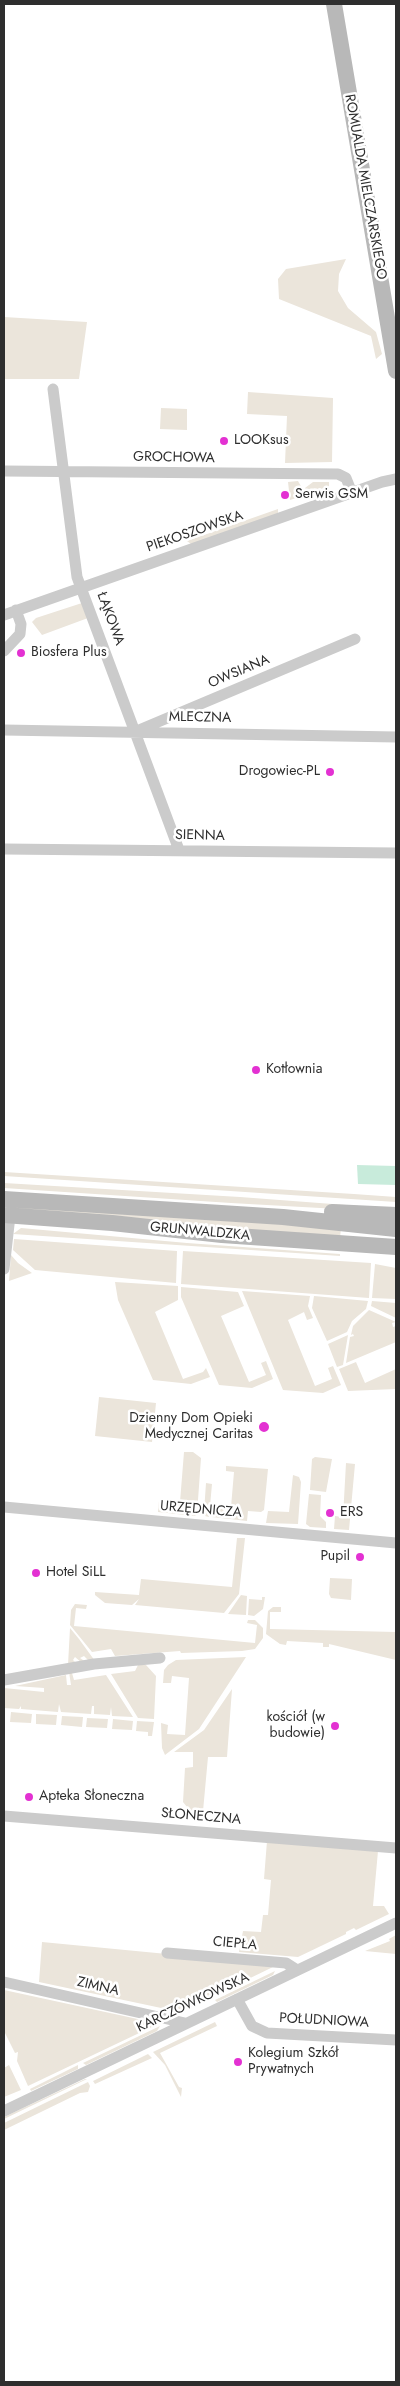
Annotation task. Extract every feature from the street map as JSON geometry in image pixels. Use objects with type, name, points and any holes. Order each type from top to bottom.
[{"type":"main road","name":"ROMUALDA MIELCZARSKIEGO","points":[[334,4],[396,371]]},
{"type":"main road","name":"GRUNWALDZKA","points":[[4,1199],[283,1217],[396,1229]]},
{"type":"main road","points":[[283,1217],[311,1211],[396,1215]]},
{"type":"main road","name":"GRUNWALDZKA","points":[[7,1216],[112,1223],[222,1235],[392,1249]]},
{"type":"street","name":"ŁĄKOWA","points":[[53,389],[77,578],[82,587],[178,850]]},
{"type":"street","name":"GROCHOWA","points":[[4,471],[344,476],[352,493]]},
{"type":"street","name":"PIEKOSZOWSKA","points":[[4,615],[396,479]]},
{"type":"street","points":[[4,651],[20,634],[22,624],[16,610]]},
{"type":"street","name":"OWSIANA","points":[[135,732],[355,639]]},
{"type":"street","name":"MLECZNA","points":[[4,730],[396,737]]},
{"type":"street","name":"SIENNA","points":[[4,849],[396,853]]},
{"type":"street","points":[[4,1269],[7,1216]]},
{"type":"street","name":"URZĘDNICZA","points":[[4,1507],[396,1543]]},
{"type":"street","points":[[4,1680],[94,1664],[160,1658]]},
{"type":"street","name":"SŁONECZNA","points":[[4,1816],[396,1848]]},
{"type":"street","name":"KARCZÓWKOWSKA","points":[[4,2111],[396,1923]]},
{"type":"street","name":"CIEPŁA","points":[[167,1953],[286,1963],[297,1970]]},
{"type":"street","name":"ZIMNA","points":[[4,1982],[185,2023]]},
{"type":"street","name":"POŁUDNIOWA","points":[[237,1999],[252,2026],[267,2033],[396,2040]]},
{"type":"shaded area","points":[[346,259],[339,274],[338,291],[348,308],[376,332],[382,354],[376,359],[371,336],[279,299],[278,279],[286,269]]},
{"type":"shaded area","points":[[4,317],[87,322],[79,379],[4,379]]},
{"type":"shaded area","points":[[248,392],[333,398],[332,462],[285,463],[287,416],[247,414]]},
{"type":"shaded area","points":[[161,408],[187,409],[187,430],[160,429]]},
{"type":"shaded area","points":[[298,481],[306,495],[290,500],[288,482]]},
{"type":"shaded area","points":[[313,482],[329,482],[329,486],[308,494],[305,488]]},
{"type":"shaded area","points":[[278,509],[278,514],[191,544],[187,541]]},
{"type":"shaded area","points":[[82,603],[88,618],[42,635],[32,622],[36,618]]},
{"type":"shaded area","points":[[357,1165],[396,1166],[396,1185],[358,1184]]},
{"type":"shaded area","points":[[4,1172],[396,1197],[396,1202],[4,1176]]},
{"type":"shaded area","points":[[4,1183],[359,1206],[338,1209],[231,1203],[4,1188]]},
{"type":"shaded area","points":[[4,1205],[341,1228],[340,1238],[4,1210]]},
{"type":"shaded area","points":[[21,1228],[340,1254],[340,1256],[13,1234]]},
{"type":"shaded area","points":[[14,1239],[177,1251],[176,1283],[35,1270],[13,1250]]},
{"type":"shaded area","points":[[183,1251],[371,1263],[369,1298],[181,1284]]},
{"type":"shaded area","points":[[11,1255],[18,1263],[32,1273],[9,1281]]},
{"type":"shaded area","points":[[375,1264],[396,1268],[396,1299],[372,1298]]},
{"type":"shaded area","points":[[115,1282],[178,1286],[178,1300],[155,1312],[183,1379],[203,1372],[206,1368],[210,1377],[191,1384],[153,1380],[118,1300]]},
{"type":"shaded area","points":[[181,1287],[238,1292],[244,1306],[221,1316],[249,1382],[266,1375],[261,1363],[266,1361],[273,1379],[252,1388],[219,1385],[181,1297]]},
{"type":"shaded area","points":[[242,1291],[310,1296],[308,1306],[313,1318],[307,1320],[304,1312],[288,1320],[315,1386],[332,1379],[328,1368],[333,1366],[341,1385],[323,1393],[283,1390]]},
{"type":"shaded area","points":[[314,1296],[368,1301],[366,1309],[352,1321],[347,1332],[327,1341],[312,1308]]},
{"type":"shaded area","points":[[372,1301],[396,1303],[396,1318],[371,1306]]},
{"type":"shaded area","points":[[369,1310],[396,1322],[392,1323],[393,1327],[396,1326],[396,1342],[346,1363],[350,1337],[354,1336],[353,1334],[351,1335],[353,1326]]},
{"type":"shaded area","points":[[348,1335],[343,1365],[337,1367],[328,1344]]},
{"type":"shaded area","points":[[356,1362],[365,1383],[396,1369],[396,1389],[348,1391],[339,1369]]},
{"type":"shaded area","points":[[99,1397],[156,1403],[152,1442],[95,1436]]},
{"type":"shaded area","points":[[184,1452],[193,1452],[201,1458],[197,1514],[195,1516],[158,1512],[159,1501],[180,1502]]},
{"type":"shaded area","points":[[315,1457],[332,1459],[326,1492],[310,1490],[312,1459]]},
{"type":"shaded area","points":[[346,1463],[355,1464],[349,1530],[334,1529],[335,1516],[343,1517]]},
{"type":"shaded area","points":[[226,1466],[268,1469],[264,1510],[261,1512],[248,1511],[247,1521],[212,1517],[213,1506],[231,1507],[234,1472],[226,1471]]},
{"type":"shaded area","points":[[293,1475],[299,1477],[301,1482],[298,1524],[266,1523],[268,1511],[289,1512]]},
{"type":"shaded area","points":[[206,1483],[212,1484],[209,1517],[205,1516],[204,1512]]},
{"type":"shaded area","points":[[309,1494],[321,1495],[320,1516],[326,1522],[326,1528],[310,1527],[306,1524]]},
{"type":"shaded area","points":[[237,1538],[245,1538],[239,1594],[224,1613],[135,1605],[139,1599],[132,1605],[105,1603],[95,1595],[95,1592],[139,1595],[141,1579],[232,1587]]},
{"type":"shaded area","points":[[330,1578],[352,1579],[351,1600],[331,1598],[329,1594]]},
{"type":"shaded area","points":[[241,1595],[247,1596],[246,1615],[228,1614]]},
{"type":"shaded area","points":[[262,1597],[265,1597],[263,1609],[254,1616],[248,1615],[249,1599],[262,1600]]},
{"type":"shaded area","points":[[75,1604],[87,1605],[86,1609],[76,1608],[74,1626],[255,1643],[257,1625],[247,1623],[248,1620],[255,1620],[263,1628],[263,1638],[255,1649],[242,1651],[181,1653],[180,1651],[115,1656],[111,1649],[92,1652],[70,1625],[71,1610]]},
{"type":"shaded area","points":[[273,1607],[281,1607],[281,1612],[270,1612],[270,1629],[396,1632],[396,1660],[329,1644],[329,1647],[323,1647],[323,1643],[287,1641],[286,1645],[280,1644],[266,1634],[268,1611]]},
{"type":"shaded area","points":[[70,1628],[95,1661],[90,1662],[84,1656],[80,1658],[86,1662],[82,1663],[75,1657],[73,1660],[77,1664],[68,1665]]},
{"type":"shaded area","points":[[246,1657],[199,1729],[165,1755],[162,1748],[161,1723],[168,1725],[167,1734],[185,1735],[189,1678],[172,1676],[171,1683],[163,1683],[164,1670],[168,1665],[176,1660]]},
{"type":"shaded area","points":[[138,1665],[146,1665],[156,1676],[154,1719],[138,1718],[111,1674],[135,1671]]},
{"type":"shaded area","points":[[69,1672],[72,1673],[74,1680],[106,1675],[133,1717],[112,1716],[111,1707],[110,1715],[94,1714],[94,1706],[92,1706],[91,1714],[61,1712],[59,1704],[58,1712],[21,1709],[21,1706],[19,1709],[4,1708],[4,1688],[44,1692],[44,1688],[15,1686],[66,1675],[67,1685],[71,1685]]},
{"type":"shaded area","points":[[232,1689],[227,1757],[208,1757],[202,1822],[199,1822],[183,1802],[185,1768],[193,1767],[193,1752],[174,1752],[204,1730]]},
{"type":"shaded area","points":[[11,1712],[32,1714],[31,1723],[10,1722]]},
{"type":"shaded area","points":[[36,1714],[57,1715],[56,1725],[36,1724]]},
{"type":"shaded area","points":[[62,1716],[83,1717],[82,1727],[61,1725]]},
{"type":"shaded area","points":[[87,1718],[108,1719],[107,1728],[86,1727]]},
{"type":"shaded area","points":[[113,1719],[133,1721],[132,1730],[112,1729]]},
{"type":"shaded area","points":[[137,1721],[154,1722],[152,1736],[148,1736],[148,1732],[136,1731]]},
{"type":"shaded area","points":[[267,1841],[378,1851],[373,1906],[384,1906],[389,1914],[356,1930],[354,1928],[346,1932],[346,1934],[298,1957],[239,1952],[243,1931],[261,1932],[263,1915],[268,1915],[271,1880],[264,1879]]},
{"type":"shaded area","points":[[396,1935],[396,1954],[365,1951],[390,1941],[389,1939]]},
{"type":"shaded area","points":[[42,1942],[167,1954],[273,1967],[180,2012],[39,1982]]},
{"type":"shaded area","points":[[275,1971],[273,1975],[217,2002],[215,2000]]},
{"type":"shaded area","points":[[4,1990],[156,2023],[156,2025],[28,2086],[17,2061],[18,2052],[15,2053],[4,2031]]},
{"type":"shaded area","points":[[215,2022],[217,2026],[160,2053],[179,2087],[182,2088],[181,2097],[165,2065],[153,2052]]},
{"type":"shaded area","points":[[160,2026],[157,2031],[86,2065],[83,2063]]},
{"type":"shaded area","points":[[148,2054],[152,2058],[95,2084],[93,2081]]},
{"type":"shaded area","points":[[9,2065],[21,2090],[4,2097],[4,2068]]},
{"type":"shaded area","points":[[78,2065],[78,2069],[31,2091],[30,2089]]},
{"type":"shaded area","points":[[87,2079],[4,2119],[4,2117]]},
{"type":"shaded area","points":[[88,2082],[90,2086],[88,2092],[80,2093],[4,2130],[4,2123]]},
{"type":"place","name":"LOOKsus","points":[[224,441]]},
{"type":"place","name":"Serwis GSM","points":[[285,495]]},
{"type":"place","name":"Biosfera Plus","points":[[21,653]]},
{"type":"place","name":"Drogowiec-PL","points":[[330,772]]},
{"type":"place","name":"Kotłownia","points":[[256,1070]]},
{"type":"place","name":"Dzienny Dom Opieki Medycznej Caritas","points":[[264,1427]]},
{"type":"place","name":"ERS","points":[[330,1513]]},
{"type":"place","name":"Pupil","points":[[360,1557]]},
{"type":"place","name":"Hotel SiLL","points":[[36,1573]]},
{"type":"place","name":"kościół (w budowie)","points":[[335,1726]]},
{"type":"place","name":"Apteka Słoneczna","points":[[29,1797]]},
{"type":"place","name":"Kolegium Szkół Prywatnych","points":[[238,2062]]}]
